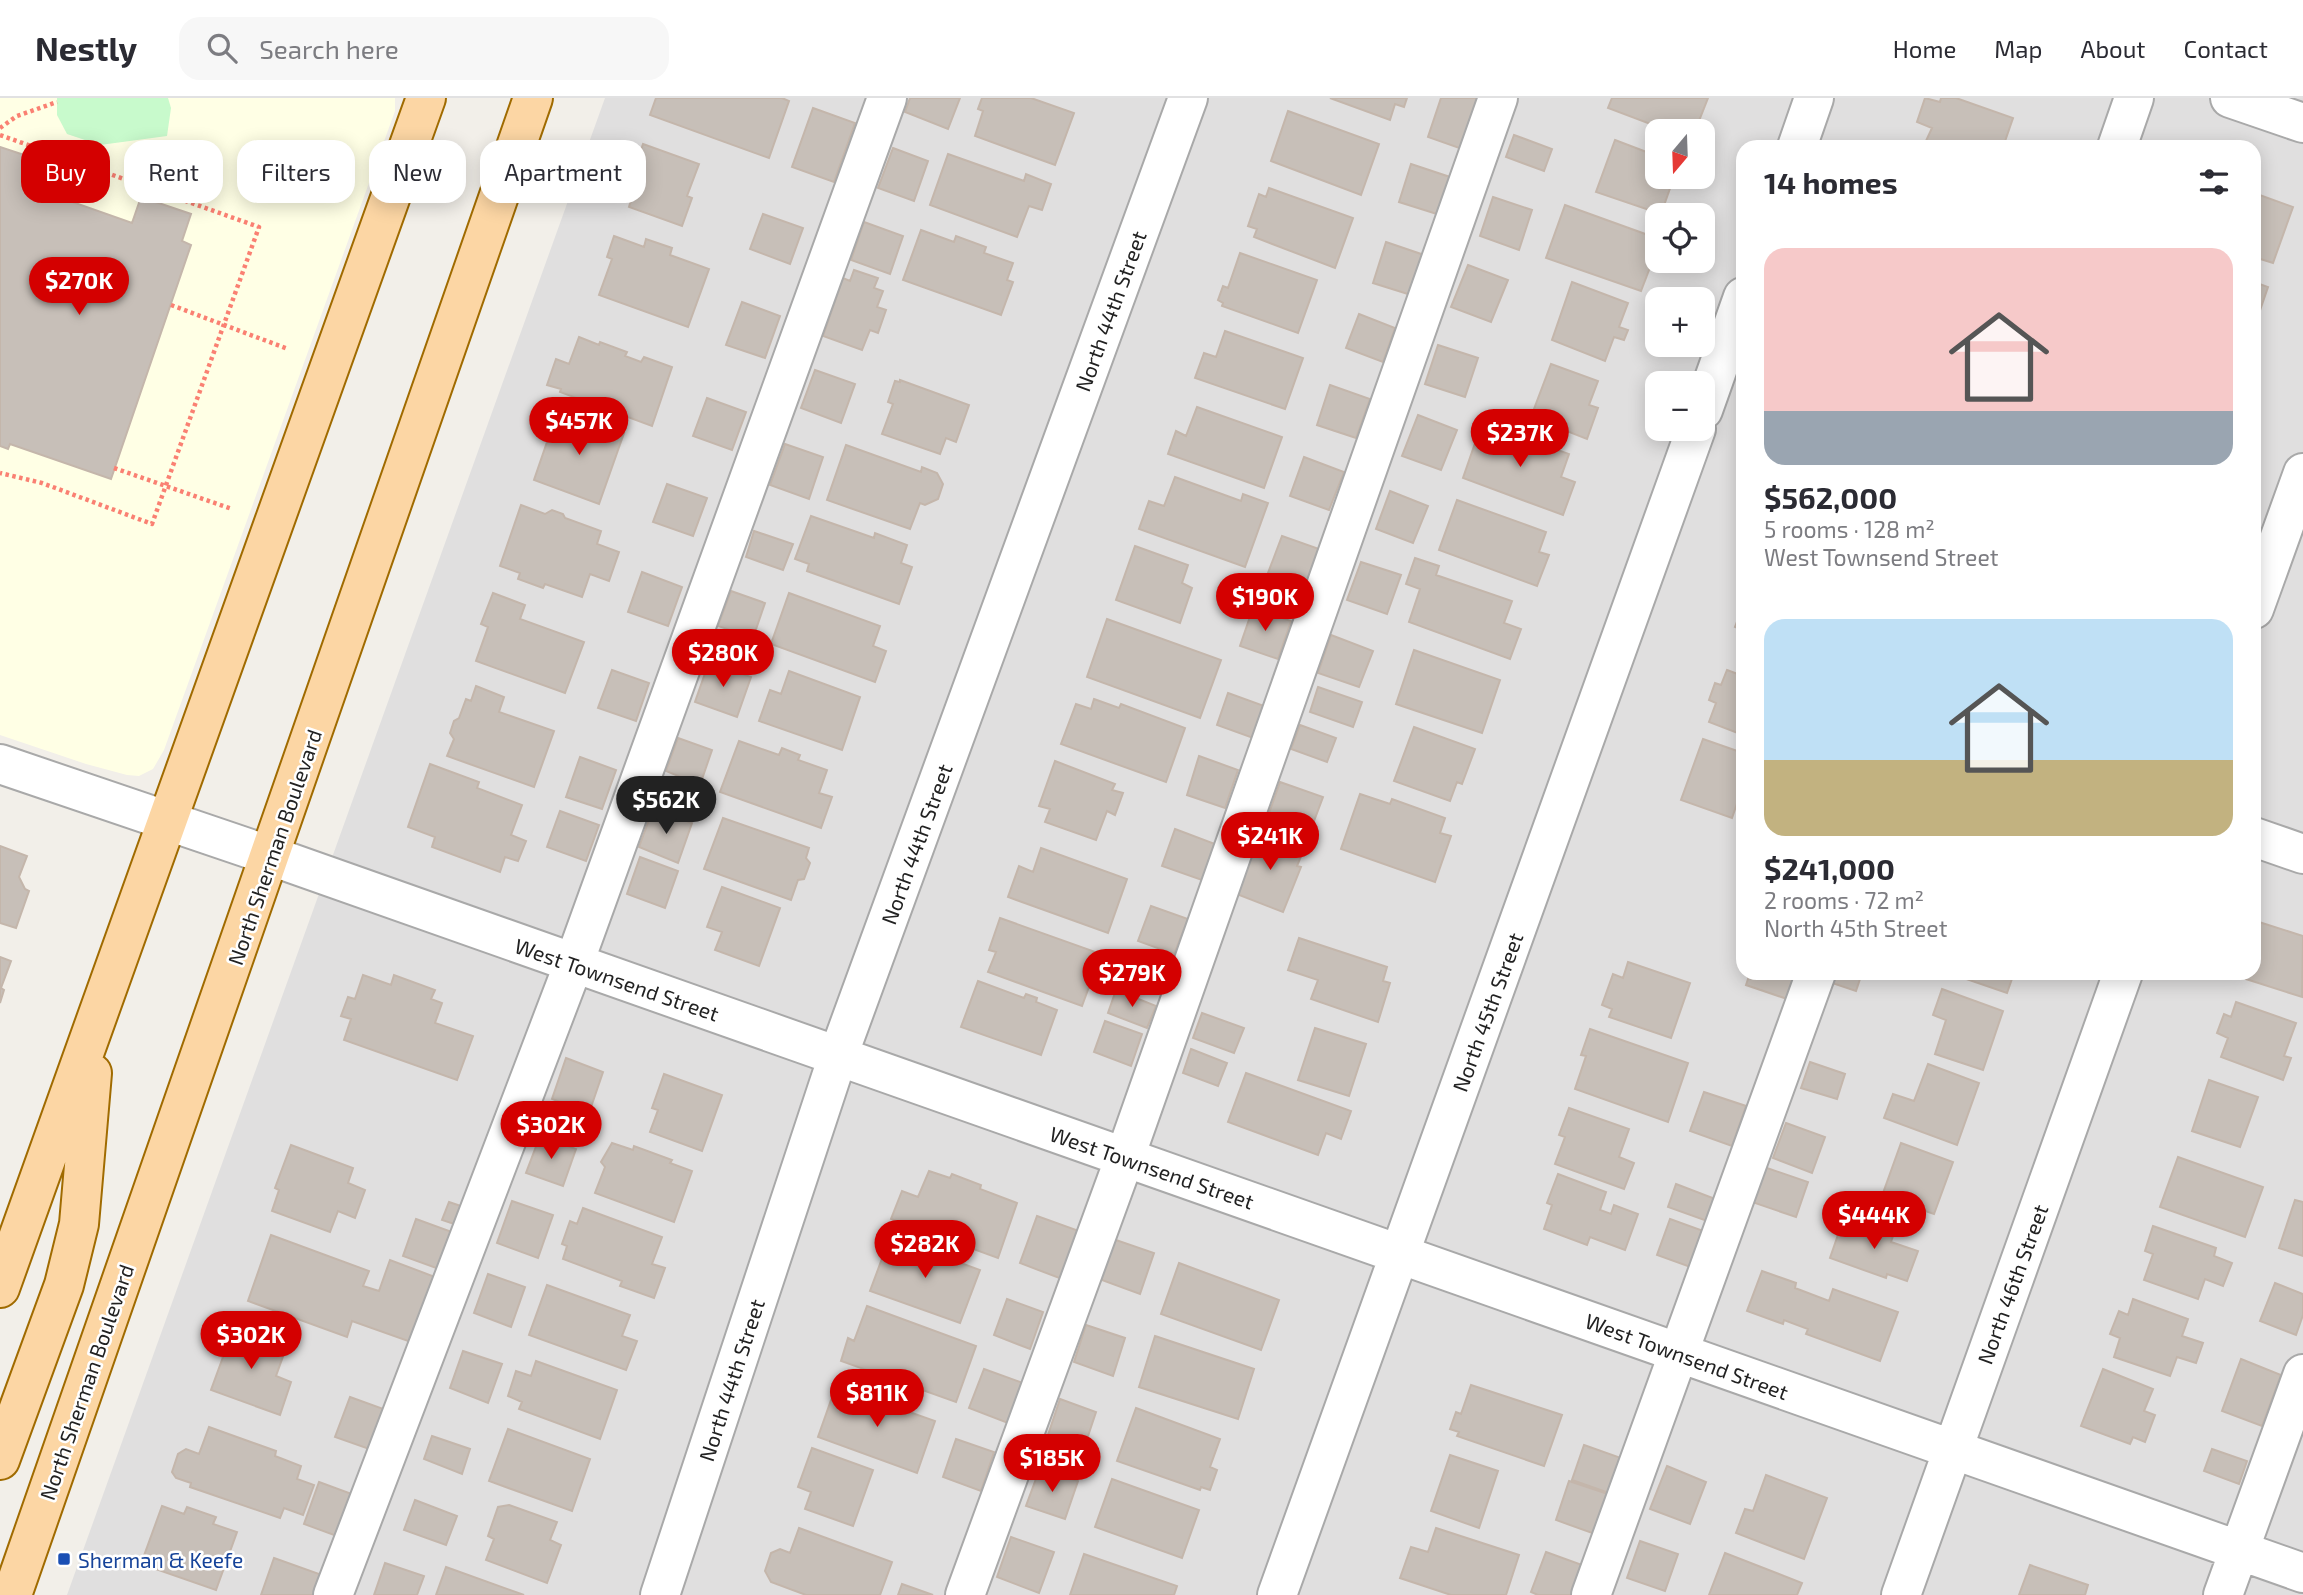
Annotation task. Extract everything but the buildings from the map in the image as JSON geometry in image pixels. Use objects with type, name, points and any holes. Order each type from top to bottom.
[{"type":"main road","points":[[0,1288],[426,98]]},
{"type":"main road","name":"North Sherman Boulevard","points":[[12,1595],[533,98]]},
{"type":"main road","points":[[0,1460],[64,1284],[79,1224],[96,1021]]},
{"type":"street","points":[[333,1595],[574,963],[887,98]]},
{"type":"street","name":"North 44th Street","points":[[660,1595],[838,1056],[1188,98]]},
{"type":"street","points":[[965,1595],[1125,1157],[1498,98]]},
{"type":"street","points":[[1799,140],[1814,98]]},
{"type":"street","points":[[2119,140],[2134,98]]},
{"type":"street","points":[[2230,98],[2303,123]]},
{"type":"street","points":[[1715,376],[1736,318]]},
{"type":"street","name":"North 45th Street","points":[[1277,1595],[1692,441]]},
{"type":"street","points":[[2261,590],[2303,473]]},
{"type":"street","name":"West Townsend Street","points":[[0,764],[271,856],[2303,1573]]},
{"type":"street","points":[[2261,839],[2303,854]]},
{"type":"street","points":[[1591,1595],[1813,980]]},
{"type":"street","name":"North 46th Street","points":[[1901,1595],[2120,980]]},
{"type":"street","points":[[2222,1595],[2303,1374]]},
{"type":"path","points":[[0,128],[17,116],[57,103]]},
{"type":"path","points":[[0,135],[259,227],[152,524],[42,483],[0,473]]},
{"type":"path","points":[[171,305],[288,349]]},
{"type":"path","points":[[114,468],[232,509]]},
{"type":"shaded area","points":[[0,98],[395,98],[395,111],[385,140],[369,140],[369,183],[164,750],[153,769],[139,776],[127,775],[0,735]]},
{"type":"shaded area","points":[[605,98],[2303,98],[2303,1595],[67,1595],[567,203],[646,203],[646,140],[590,140]]},
{"type":"green space","points":[[57,98],[168,98],[171,108],[167,136],[110,144],[110,140],[85,140],[67,134],[57,115]]},
{"type":"place","name":"Sherman & Keefe","points":[[64,1559]]}]
